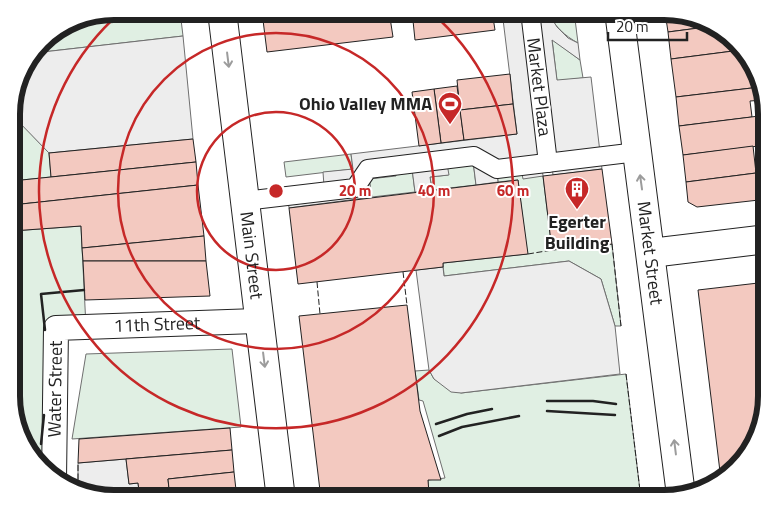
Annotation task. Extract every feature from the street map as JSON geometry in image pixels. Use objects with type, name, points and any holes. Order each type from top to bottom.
[{"type":"main road","name":"Main Street","points":[[223,20],[280,490]]},
{"type":"main road","name":"Market Street","points":[[621,20],[680,488]]},
{"type":"main road","points":[[651,253],[758,240]]},
{"type":"street","name":"Market Plaza","points":[[531,20],[548,163]]},
{"type":"street","points":[[245,201],[355,188],[368,169],[474,156],[497,169],[637,152]]},
{"type":"street","name":"11th Street","points":[[56,328],[259,321]]},
{"type":"street","name":"Water Street","points":[[54,468],[56,328]]},
{"type":"green space","points":[[108,20],[181,20],[183,36],[44,52],[57,39],[78,27]]},
{"type":"green space","points":[[575,20],[578,43],[560,30],[553,21]]},
{"type":"green space","points":[[552,39],[580,60],[583,78],[557,81]]},
{"type":"green space","points":[[20,122],[49,153],[51,177],[20,180]]},
{"type":"green space","points":[[351,154],[353,169],[286,177],[284,162]]},
{"type":"green space","points":[[473,161],[476,185],[432,190],[430,177],[448,175],[447,164]]},
{"type":"green space","points":[[412,168],[415,192],[372,197],[369,179],[396,176],[396,171]]},
{"type":"green space","points":[[497,172],[543,176],[552,250],[612,244],[621,326],[615,326],[601,279],[569,261],[444,276],[443,263],[527,254],[518,180],[498,182]]},
{"type":"green space","points":[[81,226],[86,327],[56,328],[54,468],[43,458],[30,438],[23,420],[21,408],[20,230]]},
{"type":"green space","points":[[232,349],[241,427],[72,439],[86,354]]},
{"type":"green space","points":[[429,370],[434,379],[461,393],[626,374],[640,490],[429,490],[428,480],[445,478],[423,401],[419,400],[415,371]]},
{"type":"shaded area","points":[[503,20],[553,20],[568,38],[578,43],[580,60],[552,40],[557,80],[591,77],[602,169],[553,175],[552,166],[542,167],[543,176],[523,179],[521,169],[497,172],[498,182],[476,185],[473,161],[447,164],[449,175],[430,177],[432,190],[415,192],[412,169],[396,171],[396,175],[369,179],[372,197],[289,208],[287,191],[324,186],[323,172],[353,169],[351,154],[517,134]]},
{"type":"shaded area","points":[[183,36],[193,139],[49,153],[20,123],[21,102],[25,84],[30,72],[44,52]]},
{"type":"shaded area","points":[[569,261],[601,279],[615,326],[620,374],[461,393],[451,392],[434,379],[429,370],[416,270],[443,267],[444,276]]},
{"type":"shaded area","points":[[126,459],[129,484],[138,483],[139,490],[102,489],[78,482],[78,463]]},
{"type":"building","points":[[263,20],[390,20],[393,37],[267,52]]},
{"type":"building","points":[[413,20],[493,20],[495,30],[415,40]]},
{"type":"building","points":[[666,20],[688,23],[701,28],[668,32]]},
{"type":"building","points":[[701,28],[726,43],[734,51],[671,59],[668,32]]},
{"type":"building","points":[[734,51],[745,67],[754,88],[676,97],[671,59]]},
{"type":"building","points":[[510,74],[513,104],[460,110],[457,80]]},
{"type":"building","name":"Ohio Valley MMA","points":[[457,86],[464,140],[441,143],[434,89]]},
{"type":"building","points":[[754,88],[757,101],[750,101],[752,117],[679,126],[676,97]]},
{"type":"building","points":[[434,89],[441,143],[419,146],[412,92]]},
{"type":"building","points":[[513,104],[517,134],[464,140],[460,110]]},
{"type":"building","points":[[758,116],[758,146],[683,155],[679,126]]},
{"type":"building","points":[[193,139],[196,162],[51,177],[49,153]]},
{"type":"building","points":[[753,146],[756,173],[686,182],[683,155]]},
{"type":"building","points":[[196,162],[198,185],[20,204],[20,180]]},
{"type":"building","name":"Egerter Building","points":[[602,169],[612,244],[552,250],[543,176]]},
{"type":"building","points":[[756,173],[758,200],[697,207],[688,202],[686,182]]},
{"type":"building","points":[[518,180],[528,254],[443,263],[443,267],[298,284],[289,208]]},
{"type":"building","points":[[198,185],[204,236],[82,248],[81,226],[20,230],[20,204]]},
{"type":"building","points":[[204,236],[206,261],[83,261],[82,248]]},
{"type":"building","points":[[83,261],[206,261],[210,296],[85,300]]},
{"type":"building","points":[[758,283],[758,402],[756,414],[753,426],[742,448],[735,458],[720,472],[698,290]]},
{"type":"building","points":[[407,305],[420,411],[441,480],[428,480],[429,490],[320,490],[299,316]]},
{"type":"building","points":[[230,428],[232,450],[78,463],[79,439]]},
{"type":"building","points":[[232,450],[234,472],[168,479],[169,490],[139,490],[138,483],[129,484],[126,459]]},
{"type":"building","points":[[234,472],[236,490],[169,490],[168,479]]},
{"type":"fence","points":[[612,244],[621,326]]},
{"type":"fence","points":[[528,254],[552,250]]},
{"type":"fence","points":[[403,272],[407,305]]},
{"type":"fence","points":[[317,282],[320,314]]},
{"type":"fence","points":[[626,374],[640,490]]},
{"type":"fence","points":[[78,463],[78,482]]},
{"type":"wall","points":[[45,330],[41,294],[84,290]]},
{"type":"wall","points":[[547,401],[593,401],[616,404]]},
{"type":"wall","points":[[436,424],[467,414],[492,409]]},
{"type":"wall","points":[[547,411],[615,415]]},
{"type":"wall","points":[[41,444],[44,415]]},
{"type":"wall","points":[[439,436],[462,427],[519,416]]},
{"type":"place","name":"Ohio Valley MMA","points":[[450,125]]},
{"type":"place","name":"Egerter Building","points":[[577,210]]}]
